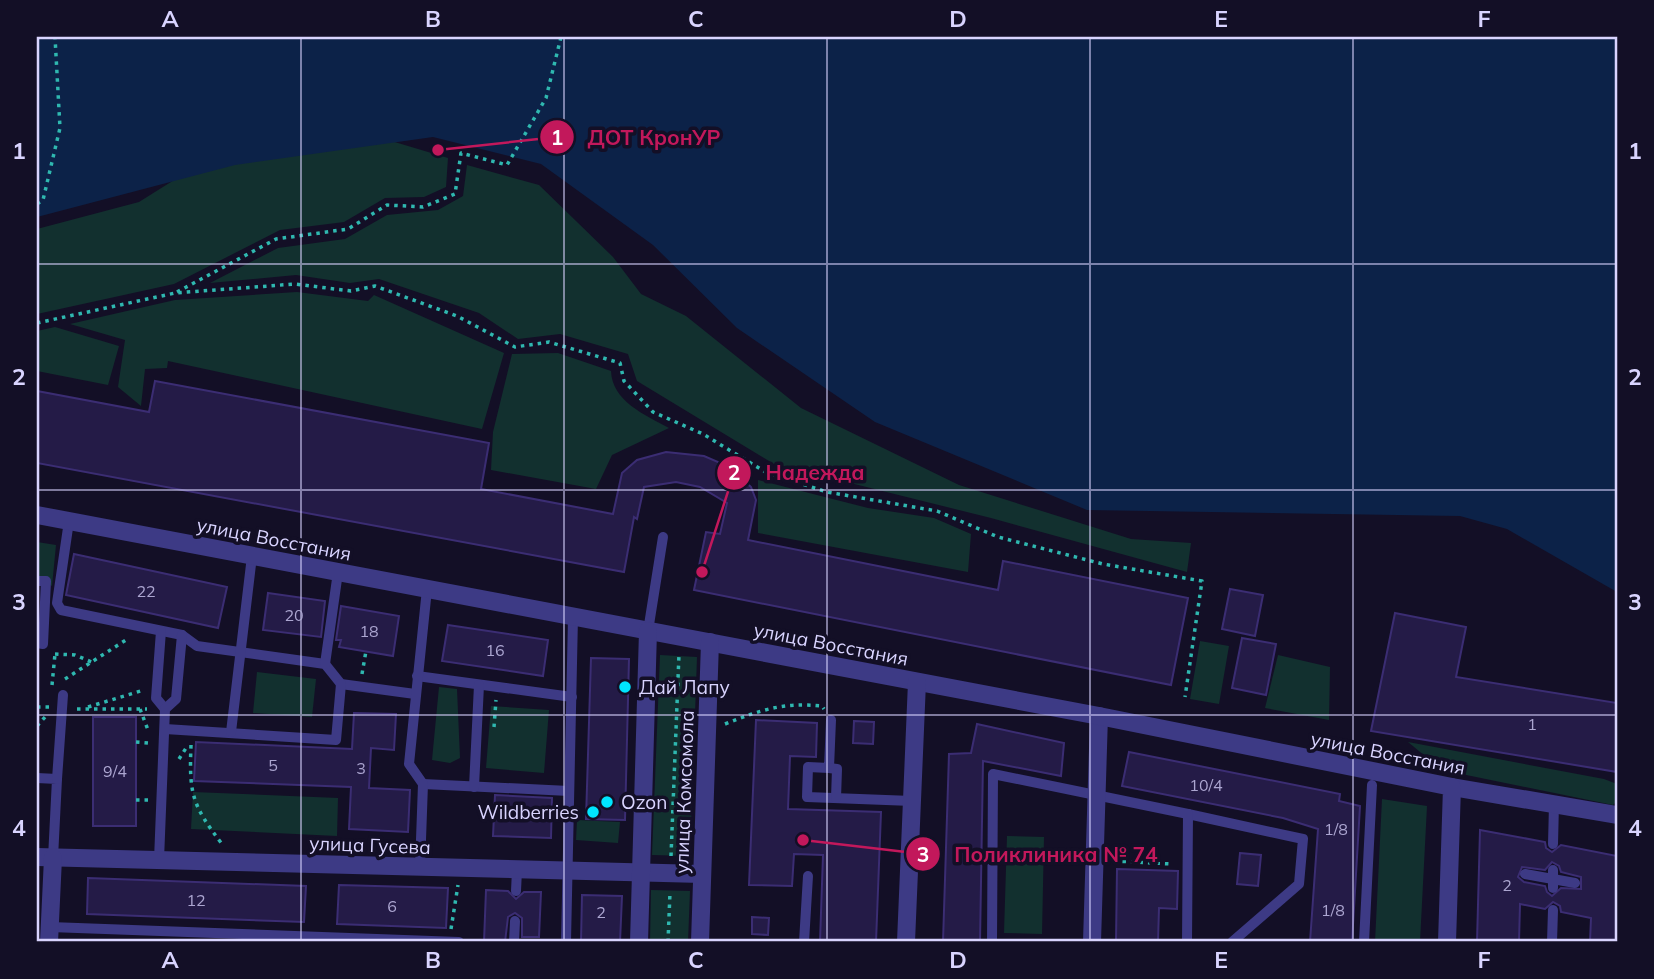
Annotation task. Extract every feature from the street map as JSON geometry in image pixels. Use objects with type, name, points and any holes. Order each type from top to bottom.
[{"type":"street","name":"улица Восстания","points":[[37,515],[1099,716],[1452,787],[1617,815]]},
{"type":"street","name":"улица Комсомола","points":[[639,942],[648,631]]},
{"type":"street","name":"улица Комсомола","points":[[700,942],[710,642]]},
{"type":"street","points":[[906,942],[917,682]]},
{"type":"street","points":[[1092,942],[1099,716]]},
{"type":"street","points":[[1447,942],[1452,787]]},
{"type":"street","name":"улица Гусева","points":[[45,858],[702,874]]},
{"type":"street","points":[[45,858],[50,935]]},
{"type":"lane","points":[[69,521],[57,603],[61,610],[182,635],[197,646],[325,664],[341,684],[336,740],[165,729]]},
{"type":"lane","points":[[648,631],[663,537]]},
{"type":"lane","points":[[231,732],[252,556]]},
{"type":"lane","points":[[325,664],[338,572]]},
{"type":"lane","points":[[37,581],[46,581],[43,644],[37,643]]},
{"type":"lane","points":[[420,867],[423,784],[409,764],[427,589]]},
{"type":"lane","points":[[566,942],[573,617]]},
{"type":"lane","points":[[161,631],[156,698],[166,709]]},
{"type":"lane","points":[[159,860],[166,709],[176,699],[182,635]]},
{"type":"lane","points":[[417,676],[572,697]]},
{"type":"lane","points":[[341,684],[415,694]]},
{"type":"lane","points":[[474,787],[479,685]]},
{"type":"lane","points":[[45,858],[57,779],[64,695]]},
{"type":"lane","points":[[830,719],[830,768]]},
{"type":"lane","points":[[836,798],[837,769],[808,767],[807,797],[836,798],[912,800]]},
{"type":"lane","points":[[992,942],[993,774],[1097,793],[1303,839],[1299,884],[1233,942]]},
{"type":"lane","points":[[37,778],[57,779]]},
{"type":"lane","points":[[423,784],[569,791]]},
{"type":"lane","points":[[1364,942],[1372,785]]},
{"type":"lane","points":[[1553,844],[1554,804]]},
{"type":"lane","points":[[1187,942],[1188,814]]},
{"type":"lane","points":[[516,891],[517,870]]},
{"type":"lane","points":[[1525,874],[1575,883]]},
{"type":"lane","points":[[804,942],[808,876]]},
{"type":"lane","points":[[1552,942],[1553,910]]},
{"type":"lane","points":[[514,942],[515,921]]},
{"type":"lane","points":[[50,935],[459,942]]},
{"type":"path","points":[[37,204],[43,200],[60,128],[55,37]]},
{"type":"path","points":[[175,293],[276,239],[348,229],[387,205],[423,207],[455,194],[461,153],[507,165],[547,98],[561,37]]},
{"type":"path","points":[[37,323],[175,293],[295,284],[351,291],[375,286],[457,316],[515,347],[549,342],[620,363],[624,381],[653,412],[703,434],[767,473],[827,492],[937,511],[998,537],[1103,564],[1202,581],[1185,697]]},
{"type":"path","points":[[51,687],[95,663],[144,628]]},
{"type":"path","points":[[668,942],[680,648]]},
{"type":"path","points":[[360,686],[366,652]]},
{"type":"path","points":[[55,654],[75,655],[95,663]]},
{"type":"path","points":[[82,709],[156,686]]},
{"type":"path","points":[[37,707],[50,707],[51,697]]},
{"type":"path","points":[[715,728],[755,712],[794,703],[822,706],[830,719]]},
{"type":"path","points":[[63,708],[166,709]]},
{"type":"path","points":[[140,709],[153,743]]},
{"type":"path","points":[[192,731],[189,784],[196,806],[236,862]]},
{"type":"path","points":[[1112,861],[1188,865]]},
{"type":"path","points":[[449,942],[460,876]]},
{"type":"green space","points":[[368,134],[448,158],[446,187],[424,197],[385,198],[344,222],[280,230],[174,284],[37,314],[37,229],[139,202],[214,155]]},
{"type":"green space","points":[[467,165],[539,185],[613,257],[641,294],[686,316],[801,408],[959,485],[1131,539],[1191,543],[1187,572],[991,518],[774,464],[637,381],[628,354],[560,334],[518,339],[479,313],[379,279],[350,283],[296,275],[210,283],[278,248],[345,239],[387,215],[438,210],[463,196]]},
{"type":"green space","points":[[297,292],[368,301],[374,295],[504,353],[482,429],[168,361],[167,368],[145,369],[141,406],[118,387],[125,340],[70,324],[175,300]]},
{"type":"green space","points":[[55,327],[119,346],[108,385],[37,371],[37,331]]},
{"type":"green space","points":[[558,353],[611,371],[613,382],[623,399],[669,428],[612,455],[596,489],[491,470],[493,432],[512,354]]},
{"type":"green space","points":[[758,480],[868,508],[934,518],[971,534],[968,572],[758,533]]},
{"type":"green space","points":[[37,542],[56,545],[52,586],[38,577]]},
{"type":"green space","points":[[1200,641],[1229,646],[1219,704],[1190,699]]},
{"type":"green space","points":[[660,655],[697,657],[690,856],[652,855]]},
{"type":"green space","points":[[1278,655],[1330,667],[1329,720],[1265,708]]},
{"type":"green space","points":[[257,672],[316,679],[312,717],[253,713]]},
{"type":"green space","points":[[439,687],[457,689],[460,758],[450,763],[432,760]]},
{"type":"green space","points":[[491,706],[549,710],[544,773],[486,768]]},
{"type":"green space","points":[[1408,742],[1604,779],[1617,784],[1617,801],[1613,805],[1442,770]]},
{"type":"green space","points":[[193,792],[338,798],[337,836],[191,829]]},
{"type":"green space","points":[[1382,799],[1427,806],[1420,942],[1375,942]]},
{"type":"green space","points":[[577,820],[620,822],[618,843],[576,840]]},
{"type":"green space","points":[[1007,836],[1044,837],[1042,934],[1004,933]]},
{"type":"green space","points":[[651,890],[690,891],[688,942],[650,942]]},
{"type":"water","points":[[37,37],[1617,37],[1617,592],[1507,529],[1460,516],[1087,510],[875,422],[737,328],[653,245],[541,164],[433,137],[235,165],[37,217]]},
{"type":"building","points":[[155,381],[489,443],[481,489],[613,514],[622,473],[637,460],[666,452],[704,456],[732,468],[751,487],[756,500],[748,540],[998,590],[1003,561],[1188,598],[1171,685],[694,590],[706,532],[720,534],[727,503],[700,487],[676,482],[644,487],[637,519],[634,517],[624,572],[37,463],[37,391],[149,412]]},
{"type":"building","points":[[74,554],[227,587],[218,628],[66,595]]},
{"type":"building","points":[[1230,589],[1263,595],[1255,636],[1222,629]]},
{"type":"building","points":[[268,593],[325,601],[321,637],[263,630]]},
{"type":"building","points":[[341,606],[399,616],[393,656],[339,647],[341,640],[336,640]]},
{"type":"building","points":[[1395,613],[1466,627],[1456,677],[1617,703],[1617,772],[1371,731]]},
{"type":"building","points":[[448,625],[548,640],[543,676],[442,661]]},
{"type":"building","points":[[1242,638],[1276,644],[1266,695],[1232,688]]},
{"type":"building","points":[[591,658],[629,659],[625,820],[586,819]]},
{"type":"building","points":[[354,713],[396,714],[394,750],[371,748],[369,788],[410,790],[408,832],[349,829],[351,787],[194,781],[196,742],[352,749]]},
{"type":"building","points":[[93,717],[136,717],[136,826],[93,826]]},
{"type":"building","points":[[756,720],[817,723],[816,757],[790,756],[788,809],[881,812],[876,942],[820,942],[823,855],[794,854],[792,886],[749,885]]},
{"type":"building","points":[[854,721],[874,722],[873,744],[853,743]]},
{"type":"building","points":[[977,724],[1064,743],[1061,776],[983,761],[980,942],[943,942],[949,754],[971,753]]},
{"type":"building","points":[[1129,752],[1340,794],[1339,801],[1360,806],[1352,942],[1310,942],[1318,829],[1283,818],[1122,786]]},
{"type":"building","points":[[495,795],[552,798],[551,838],[493,836]]},
{"type":"building","points":[[1480,830],[1545,842],[1546,848],[1552,852],[1561,845],[1617,856],[1617,942],[1590,942],[1591,918],[1561,912],[1560,906],[1553,902],[1545,909],[1520,904],[1519,942],[1477,942]],"holes":[[[1552,862],[1559,866],[1561,872],[1581,877],[1581,889],[1561,888],[1552,896],[1545,886],[1524,882],[1518,877],[1522,867],[1545,870]]]},
{"type":"building","points":[[1240,853],[1261,855],[1258,886],[1237,884]]},
{"type":"building","points":[[1117,869],[1178,871],[1177,909],[1159,908],[1158,942],[1116,942]]},
{"type":"building","points":[[88,878],[306,886],[304,922],[87,914]]},
{"type":"building","points":[[339,885],[448,888],[446,928],[337,924]]},
{"type":"building","points":[[486,890],[508,891],[516,899],[524,892],[541,892],[539,937],[522,937],[522,918],[515,913],[508,917],[505,942],[484,942]]},
{"type":"building","points":[[582,895],[622,896],[620,942],[581,942]]},
{"type":"building","points":[[752,917],[769,918],[768,935],[752,934]]},
{"type":"place","name":"ДОТ КронУР","points":[[438,150]]},
{"type":"place","name":"Надежда","points":[[702,572]]},
{"type":"place","name":"Дай Лапу","points":[[625,687]]},
{"type":"place","name":"Ozon","points":[[607,802]]},
{"type":"place","name":"Wildberries","points":[[593,812]]},
{"type":"place","name":"Поликлиника № 74","points":[[803,840]]}]
